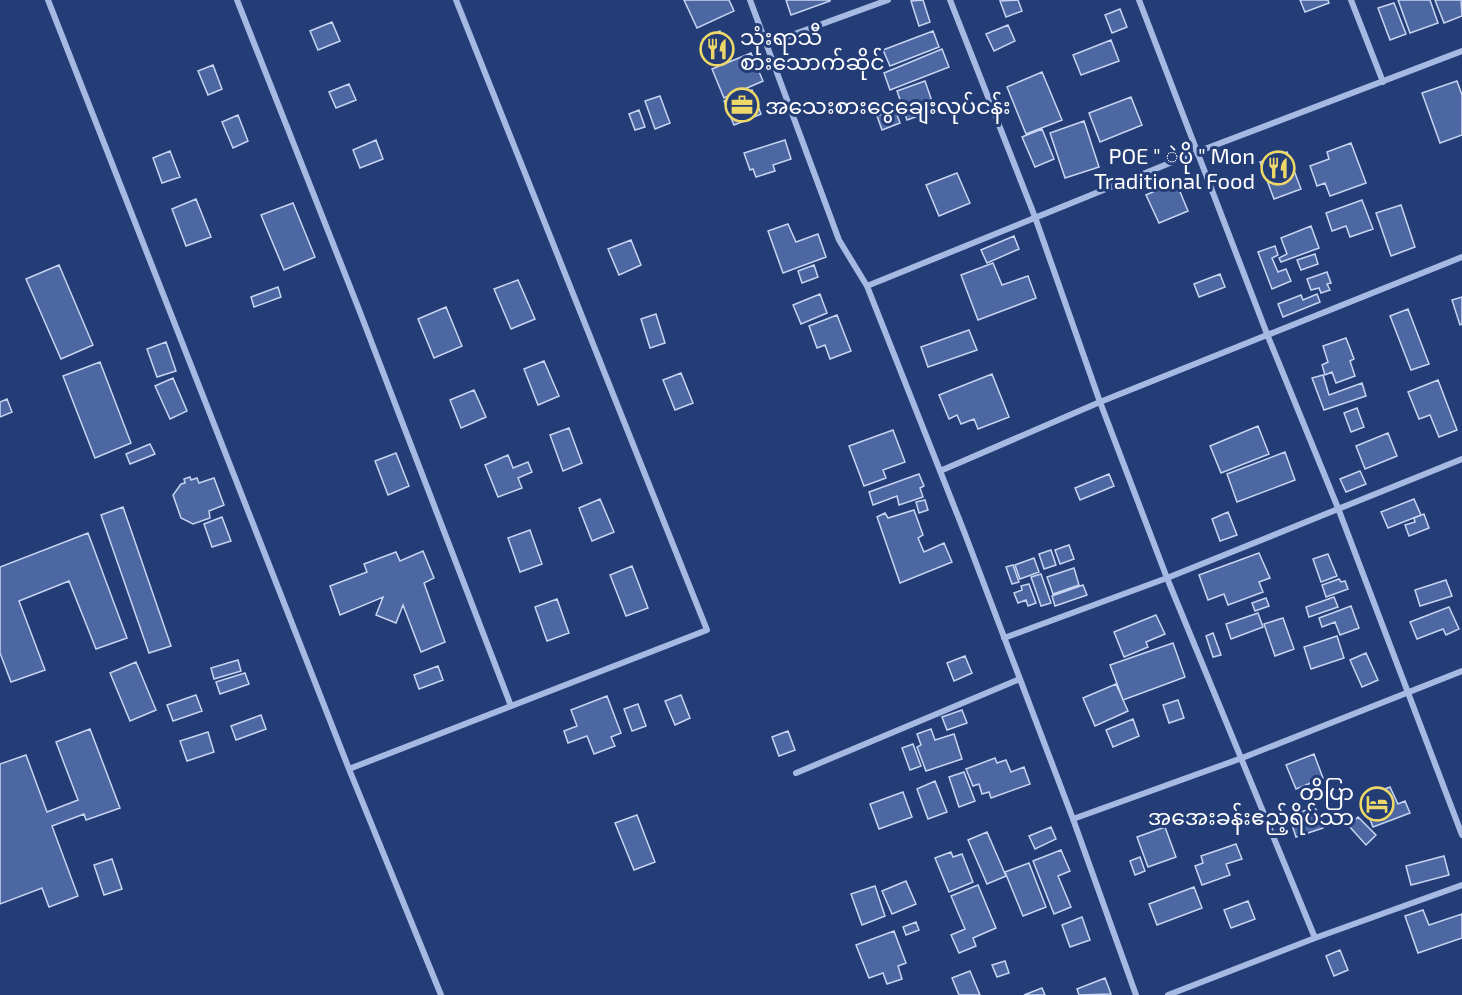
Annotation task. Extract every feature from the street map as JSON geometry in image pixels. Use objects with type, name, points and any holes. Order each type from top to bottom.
[{"type":"street","points":[[48,0],[349,769],[441,995]]},
{"type":"street","points":[[237,0],[511,706]]},
{"type":"street","points":[[349,769],[707,630],[456,0]]},
{"type":"street","points":[[750,0],[839,240],[867,286],[940,471],[1073,819],[1136,995]]},
{"type":"street","points":[[767,44],[888,0]]},
{"type":"street","points":[[950,0],[1035,217],[1100,402],[1167,578],[1315,938]]},
{"type":"street","points":[[1139,0],[1267,334],[1338,508],[1462,835]]},
{"type":"street","points":[[1351,0],[1383,82]]},
{"type":"street","points":[[867,286],[1197,152],[1462,51]]},
{"type":"street","points":[[940,471],[1100,402],[1462,257]]},
{"type":"street","points":[[1004,638],[1167,578],[1462,459]]},
{"type":"street","points":[[1073,819],[1242,758],[1462,671]]},
{"type":"street","points":[[796,773],[1020,679]]},
{"type":"street","points":[[1168,995],[1315,938],[1462,885]]},
{"type":"building","points":[[684,0],[729,0],[734,11],[697,28]]},
{"type":"building","points":[[786,0],[830,0],[830,1],[791,15]]},
{"type":"building","points":[[923,0],[930,22],[919,26],[911,1]]},
{"type":"building","points":[[1018,0],[1022,11],[1006,17],[1000,1]]},
{"type":"building","points":[[1300,0],[1328,0],[1329,3],[1305,12]]},
{"type":"building","points":[[1398,0],[1430,0],[1438,23],[1410,33]]},
{"type":"building","points":[[1435,0],[1461,0],[1462,16],[1444,23]]},
{"type":"building","points":[[1394,3],[1406,34],[1390,40],[1378,8]]},
{"type":"building","points":[[1120,9],[1127,27],[1112,33],[1105,15]]},
{"type":"building","points":[[332,22],[340,41],[318,50],[310,31]]},
{"type":"building","points":[[1008,25],[1015,41],[994,51],[986,34]]},
{"type":"building","points":[[720,31],[732,56],[715,64],[703,39]]},
{"type":"building","points":[[933,31],[939,47],[890,66],[883,50]]},
{"type":"building","points":[[1111,40],[1119,61],[1081,75],[1073,55]]},
{"type":"building","points":[[942,49],[949,67],[890,90],[884,73]]},
{"type":"building","points":[[751,53],[763,81],[724,98],[712,69]]},
{"type":"building","points":[[213,65],[222,89],[208,95],[198,71]]},
{"type":"building","points":[[1042,72],[1062,120],[1026,134],[1007,87]]},
{"type":"building","points":[[925,81],[935,110],[907,120],[897,91]]},
{"type":"building","points":[[1457,81],[1462,95],[1462,135],[1440,143],[1422,93]]},
{"type":"building","points":[[349,84],[356,100],[336,108],[329,92]]},
{"type":"building","points":[[752,90],[761,114],[734,125],[724,101]]},
{"type":"building","points":[[660,96],[670,123],[655,129],[645,101]]},
{"type":"building","points":[[1131,97],[1142,125],[1100,142],[1089,113]]},
{"type":"building","points":[[895,109],[900,123],[882,130],[877,116]]},
{"type":"building","points":[[639,110],[645,127],[635,130],[629,114]]},
{"type":"building","points":[[238,115],[248,141],[233,148],[222,122]]},
{"type":"building","points":[[1084,121],[1099,167],[1065,178],[1050,133]]},
{"type":"building","points":[[1042,129],[1054,159],[1035,167],[1022,137]]},
{"type":"building","points":[[376,140],[383,159],[360,168],[353,150]]},
{"type":"building","points":[[785,140],[791,159],[773,165],[775,171],[756,177],[753,169],[750,170],[744,153]]},
{"type":"building","points":[[1351,143],[1366,183],[1330,196],[1325,183],[1317,186],[1310,166],[1329,159],[1327,152]]},
{"type":"building","points":[[170,151],[180,177],[162,183],[153,158]]},
{"type":"building","points":[[1287,152],[1301,189],[1274,199],[1260,162]]},
{"type":"building","points":[[957,173],[970,203],[939,216],[926,185]]},
{"type":"building","points":[[1176,182],[1188,211],[1159,223],[1146,195]]},
{"type":"building","points":[[196,199],[211,237],[186,246],[172,209]]},
{"type":"building","points":[[1362,200],[1373,229],[1350,237],[1346,226],[1332,231],[1326,213]]},
{"type":"building","points":[[293,203],[315,257],[284,270],[261,215]]},
{"type":"building","points":[[1401,205],[1415,247],[1391,256],[1376,213]]},
{"type":"building","points":[[788,224],[796,242],[818,234],[826,257],[783,273],[768,231]]},
{"type":"building","points":[[1311,226],[1319,248],[1281,262],[1279,258],[1287,254],[1281,238]]},
{"type":"building","points":[[1014,236],[1019,249],[987,263],[981,250]]},
{"type":"building","points":[[631,240],[641,265],[619,275],[608,249]]},
{"type":"building","points":[[1275,246],[1278,255],[1272,258],[1278,272],[1286,269],[1291,281],[1272,289],[1258,252]]},
{"type":"building","points":[[1315,254],[1318,264],[1301,270],[1297,260]]},
{"type":"building","points":[[993,263],[1002,285],[1028,276],[1036,298],[978,320],[961,275]]},
{"type":"building","points":[[59,265],[93,345],[61,359],[26,279]]},
{"type":"building","points":[[814,265],[818,277],[802,283],[798,271]]},
{"type":"building","points":[[1327,272],[1331,283],[1327,284],[1330,290],[1321,293],[1319,288],[1311,290],[1307,279]]},
{"type":"building","points":[[1220,274],[1225,287],[1199,297],[1194,284]]},
{"type":"building","points":[[518,280],[535,319],[511,329],[494,289]]},
{"type":"building","points":[[278,287],[281,297],[254,307],[251,297]]},
{"type":"building","points":[[820,294],[827,313],[801,324],[793,305]]},
{"type":"building","points":[[1317,294],[1320,302],[1283,317],[1278,304],[1301,295],[1303,300]]},
{"type":"building","points":[[1462,297],[1462,324],[1460,325],[1452,300]]},
{"type":"building","points":[[446,307],[462,346],[434,358],[418,319]]},
{"type":"building","points":[[1408,309],[1429,364],[1411,370],[1390,316]]},
{"type":"building","points":[[656,314],[665,343],[650,348],[641,319]]},
{"type":"building","points":[[837,315],[851,351],[830,359],[825,345],[817,348],[809,326]]},
{"type":"building","points":[[969,330],[977,350],[928,367],[921,347]]},
{"type":"building","points":[[1346,338],[1354,359],[1350,361],[1355,376],[1336,383],[1332,372],[1325,375],[1322,365],[1328,362],[1323,346]]},
{"type":"building","points":[[166,342],[176,371],[157,377],[147,349]]},
{"type":"building","points":[[544,361],[559,396],[538,405],[524,369]]},
{"type":"building","points":[[100,362],[131,443],[95,458],[63,376]]},
{"type":"building","points":[[681,373],[693,403],[675,410],[663,380]]},
{"type":"building","points":[[992,374],[1009,417],[978,429],[974,419],[961,424],[957,415],[949,419],[939,395]]},
{"type":"building","points":[[1323,375],[1329,395],[1362,383],[1366,396],[1324,410],[1312,378]]},
{"type":"building","points":[[173,378],[187,411],[170,419],[155,386]]},
{"type":"building","points":[[1438,380],[1457,430],[1439,437],[1430,415],[1419,419],[1408,392]]},
{"type":"building","points":[[474,390],[486,417],[461,428],[450,400]]},
{"type":"building","points":[[7,399],[12,412],[0,417],[0,402]]},
{"type":"building","points":[[1357,408],[1364,427],[1351,432],[1344,413]]},
{"type":"building","points":[[1258,426],[1269,454],[1221,473],[1210,446]]},
{"type":"building","points":[[569,428],[582,463],[563,471],[550,435]]},
{"type":"building","points":[[893,430],[905,462],[883,470],[886,478],[864,486],[849,446]]},
{"type":"building","points":[[1388,433],[1397,456],[1365,469],[1356,446]]},
{"type":"building","points":[[150,444],[155,454],[130,464],[126,454]]},
{"type":"building","points":[[1285,452],[1295,480],[1237,502],[1227,474]]},
{"type":"building","points":[[396,453],[409,486],[388,495],[375,461]]},
{"type":"building","points":[[508,455],[513,468],[528,462],[532,472],[518,478],[522,488],[498,497],[485,465]]},
{"type":"building","points":[[1360,471],[1366,484],[1346,492],[1340,479]]},
{"type":"building","points":[[919,474],[924,486],[920,488],[923,497],[899,505],[897,496],[873,505],[869,492]]},
{"type":"building","points":[[1109,474],[1114,486],[1080,500],[1075,488]]},
{"type":"building","points":[[190,477],[191,480],[197,478],[199,483],[214,478],[224,505],[209,511],[210,518],[193,524],[181,518],[173,495],[181,484],[185,483],[184,479]]},
{"type":"building","points":[[600,499],[614,532],[592,541],[579,508]]},
{"type":"building","points":[[1414,499],[1421,515],[1388,528],[1381,512]]},
{"type":"building","points":[[925,500],[928,510],[919,513],[916,502]]},
{"type":"building","points":[[123,507],[171,646],[149,653],[101,515]]},
{"type":"building","points":[[914,510],[923,535],[918,538],[924,552],[944,543],[952,562],[900,583],[877,517],[885,513],[888,518]]},
{"type":"building","points":[[1228,512],[1237,535],[1220,541],[1212,519]]},
{"type":"building","points":[[1424,514],[1429,528],[1409,536],[1405,525],[1415,522],[1414,518]]},
{"type":"building","points":[[222,517],[231,541],[212,547],[204,524]]},
{"type":"building","points":[[530,530],[542,564],[520,572],[508,538]]},
{"type":"building","points":[[88,533],[127,638],[96,649],[69,581],[19,601],[45,670],[11,682],[0,653],[0,567]]},
{"type":"building","points":[[1069,545],[1074,559],[1060,564],[1055,550]]},
{"type":"building","points":[[1051,550],[1056,565],[1044,569],[1039,554]]},
{"type":"building","points":[[423,551],[434,578],[424,583],[445,642],[421,652],[403,605],[396,623],[376,615],[383,597],[340,615],[330,586],[367,572],[364,564],[396,552],[400,561]]},
{"type":"building","points":[[1259,553],[1270,578],[1259,582],[1263,592],[1228,605],[1224,594],[1208,600],[1199,575]]},
{"type":"building","points":[[1328,554],[1337,576],[1321,582],[1313,559]]},
{"type":"building","points":[[1034,558],[1039,572],[1020,579],[1015,565]]},
{"type":"building","points":[[1013,565],[1019,582],[1012,584],[1006,567]]},
{"type":"building","points":[[632,566],[648,608],[626,616],[610,575]]},
{"type":"building","points":[[1074,568],[1079,585],[1053,594],[1047,577]]},
{"type":"building","points":[[1041,574],[1051,603],[1041,606],[1031,577]]},
{"type":"building","points":[[1339,579],[1341,582],[1345,581],[1348,589],[1326,597],[1322,585]]},
{"type":"building","points":[[1446,580],[1452,596],[1420,606],[1415,590]]},
{"type":"building","points":[[1029,584],[1036,603],[1028,606],[1026,600],[1018,603],[1014,593],[1022,590],[1021,586]]},
{"type":"building","points":[[1083,585],[1087,595],[1055,606],[1052,596]]},
{"type":"building","points":[[1334,597],[1338,607],[1309,617],[1306,607]]},
{"type":"building","points":[[1266,598],[1269,606],[1255,611],[1252,603]]},
{"type":"building","points":[[557,599],[569,633],[547,641],[535,607]]},
{"type":"building","points":[[1351,606],[1359,628],[1340,635],[1335,622],[1322,627],[1319,618]]},
{"type":"building","points":[[1449,607],[1459,629],[1446,635],[1443,629],[1417,639],[1410,622]]},
{"type":"building","points":[[1258,613],[1263,627],[1231,639],[1226,624]]},
{"type":"building","points":[[1156,615],[1165,634],[1146,642],[1148,647],[1124,657],[1114,632]]},
{"type":"building","points":[[1283,618],[1294,649],[1275,656],[1264,624]]},
{"type":"building","points":[[1213,633],[1221,655],[1213,657],[1206,636]]},
{"type":"building","points":[[1337,636],[1344,658],[1311,669],[1304,647]]},
{"type":"building","points":[[1173,643],[1185,677],[1123,700],[1110,665]]},
{"type":"building","points":[[1366,653],[1378,680],[1362,687],[1350,660]]},
{"type":"building","points":[[965,656],[972,673],[954,681],[947,663]]},
{"type":"building","points":[[238,660],[241,671],[214,679],[211,668]]},
{"type":"building","points":[[136,662],[156,710],[130,721],[110,673]]},
{"type":"building","points":[[438,666],[443,680],[419,689],[414,675]]},
{"type":"building","points":[[245,673],[249,684],[220,694],[216,682]]},
{"type":"building","points":[[1116,684],[1128,711],[1095,726],[1083,698]]},
{"type":"building","points":[[196,695],[202,711],[173,721],[167,705]]},
{"type":"building","points":[[681,695],[690,718],[675,725],[665,701]]},
{"type":"building","points":[[607,696],[621,733],[611,737],[615,746],[594,754],[587,736],[568,743],[564,731],[577,726],[571,710]]},
{"type":"building","points":[[1178,700],[1184,718],[1169,723],[1163,705]]},
{"type":"building","points":[[638,704],[646,726],[632,731],[624,709]]},
{"type":"building","points":[[962,710],[967,723],[947,730],[942,717]]},
{"type":"building","points":[[261,715],[266,729],[236,740],[231,726]]},
{"type":"building","points":[[1133,719],[1139,736],[1113,747],[1106,730]]},
{"type":"building","points":[[90,729],[120,808],[86,820],[84,814],[52,826],[78,896],[49,907],[42,888],[0,904],[0,764],[26,755],[47,812],[78,800],[56,742]]},
{"type":"building","points":[[931,729],[935,740],[954,734],[962,759],[926,771],[917,747],[921,745],[917,734]]},
{"type":"building","points":[[788,731],[795,750],[779,756],[772,737]]},
{"type":"building","points":[[208,732],[214,752],[187,761],[180,741]]},
{"type":"building","points":[[913,744],[921,766],[910,770],[902,748]]},
{"type":"building","points":[[1314,754],[1323,778],[1296,789],[1286,765]]},
{"type":"building","points":[[995,758],[997,763],[1006,760],[1011,772],[1024,767],[1030,784],[991,798],[989,792],[982,794],[979,784],[973,786],[966,769]]},
{"type":"building","points":[[964,772],[975,801],[959,807],[949,777]]},
{"type":"building","points":[[935,781],[947,812],[928,819],[917,789]]},
{"type":"building","points":[[1390,787],[1398,804],[1405,801],[1410,813],[1373,827],[1362,798]]},
{"type":"building","points":[[903,792],[912,817],[879,829],[870,804]]},
{"type":"building","points":[[1315,807],[1323,828],[1296,837],[1289,816]]},
{"type":"building","points":[[637,815],[655,862],[634,870],[615,823]]},
{"type":"building","points":[[1358,817],[1376,835],[1366,845],[1349,826]]},
{"type":"building","points":[[1051,827],[1056,839],[1035,849],[1029,836]]},
{"type":"building","points":[[1165,827],[1176,857],[1148,867],[1137,837]]},
{"type":"building","points":[[987,832],[1006,876],[987,884],[968,840]]},
{"type":"building","points":[[1236,844],[1242,859],[1226,864],[1230,875],[1202,885],[1195,866],[1203,863],[1201,856]]},
{"type":"building","points":[[1061,850],[1070,871],[1058,876],[1071,907],[1054,914],[1033,861]]},
{"type":"building","points":[[951,852],[953,857],[962,854],[973,882],[949,892],[935,858]]},
{"type":"building","points":[[1444,856],[1449,875],[1411,885],[1406,866]]},
{"type":"building","points":[[1140,857],[1145,871],[1135,875],[1130,861]]},
{"type":"building","points":[[112,859],[122,889],[104,895],[94,865]]},
{"type":"building","points":[[1029,863],[1046,907],[1023,916],[1005,872]]},
{"type":"building","points":[[906,881],[916,904],[892,914],[882,891]]},
{"type":"building","points":[[978,885],[996,928],[973,938],[976,946],[959,953],[951,935],[965,929],[951,896]]},
{"type":"building","points":[[875,886],[885,916],[862,925],[851,894]]},
{"type":"building","points":[[1194,887],[1202,908],[1157,925],[1149,904]]},
{"type":"building","points":[[1248,901],[1255,919],[1231,928],[1224,910]]},
{"type":"building","points":[[1423,910],[1429,925],[1462,914],[1462,938],[1418,953],[1405,916]]},
{"type":"building","points":[[1082,917],[1090,940],[1070,947],[1062,925]]},
{"type":"building","points":[[916,922],[919,930],[906,935],[903,927]]},
{"type":"building","points":[[894,931],[906,963],[898,966],[902,979],[887,984],[883,973],[869,978],[856,945]]},
{"type":"building","points":[[1340,950],[1348,970],[1334,976],[1326,956]]},
{"type":"building","points":[[1005,961],[1009,973],[997,977],[992,965]]},
{"type":"building","points":[[970,971],[980,995],[959,995],[952,978]]},
{"type":"building","points":[[1105,978],[1111,994],[1079,995],[1077,989]]},
{"type":"building","points":[[1042,988],[1045,995],[1024,995]]},
{"type":"place","name":"သုံးရာသီ စားသောက်ဆိုင်","points":[[717,49]]},
{"type":"place","name":"အသေးစားငွေချေးလုပ်ငန်း","points":[[742,105]]},
{"type":"place","name":"POE \" ဲပို \" Mon Traditional Food","points":[[1278,168]]},
{"type":"place","name":"တိပြာ အအေးခန်းဧည့်ရိပ်သာ","points":[[1377,804]]}]
